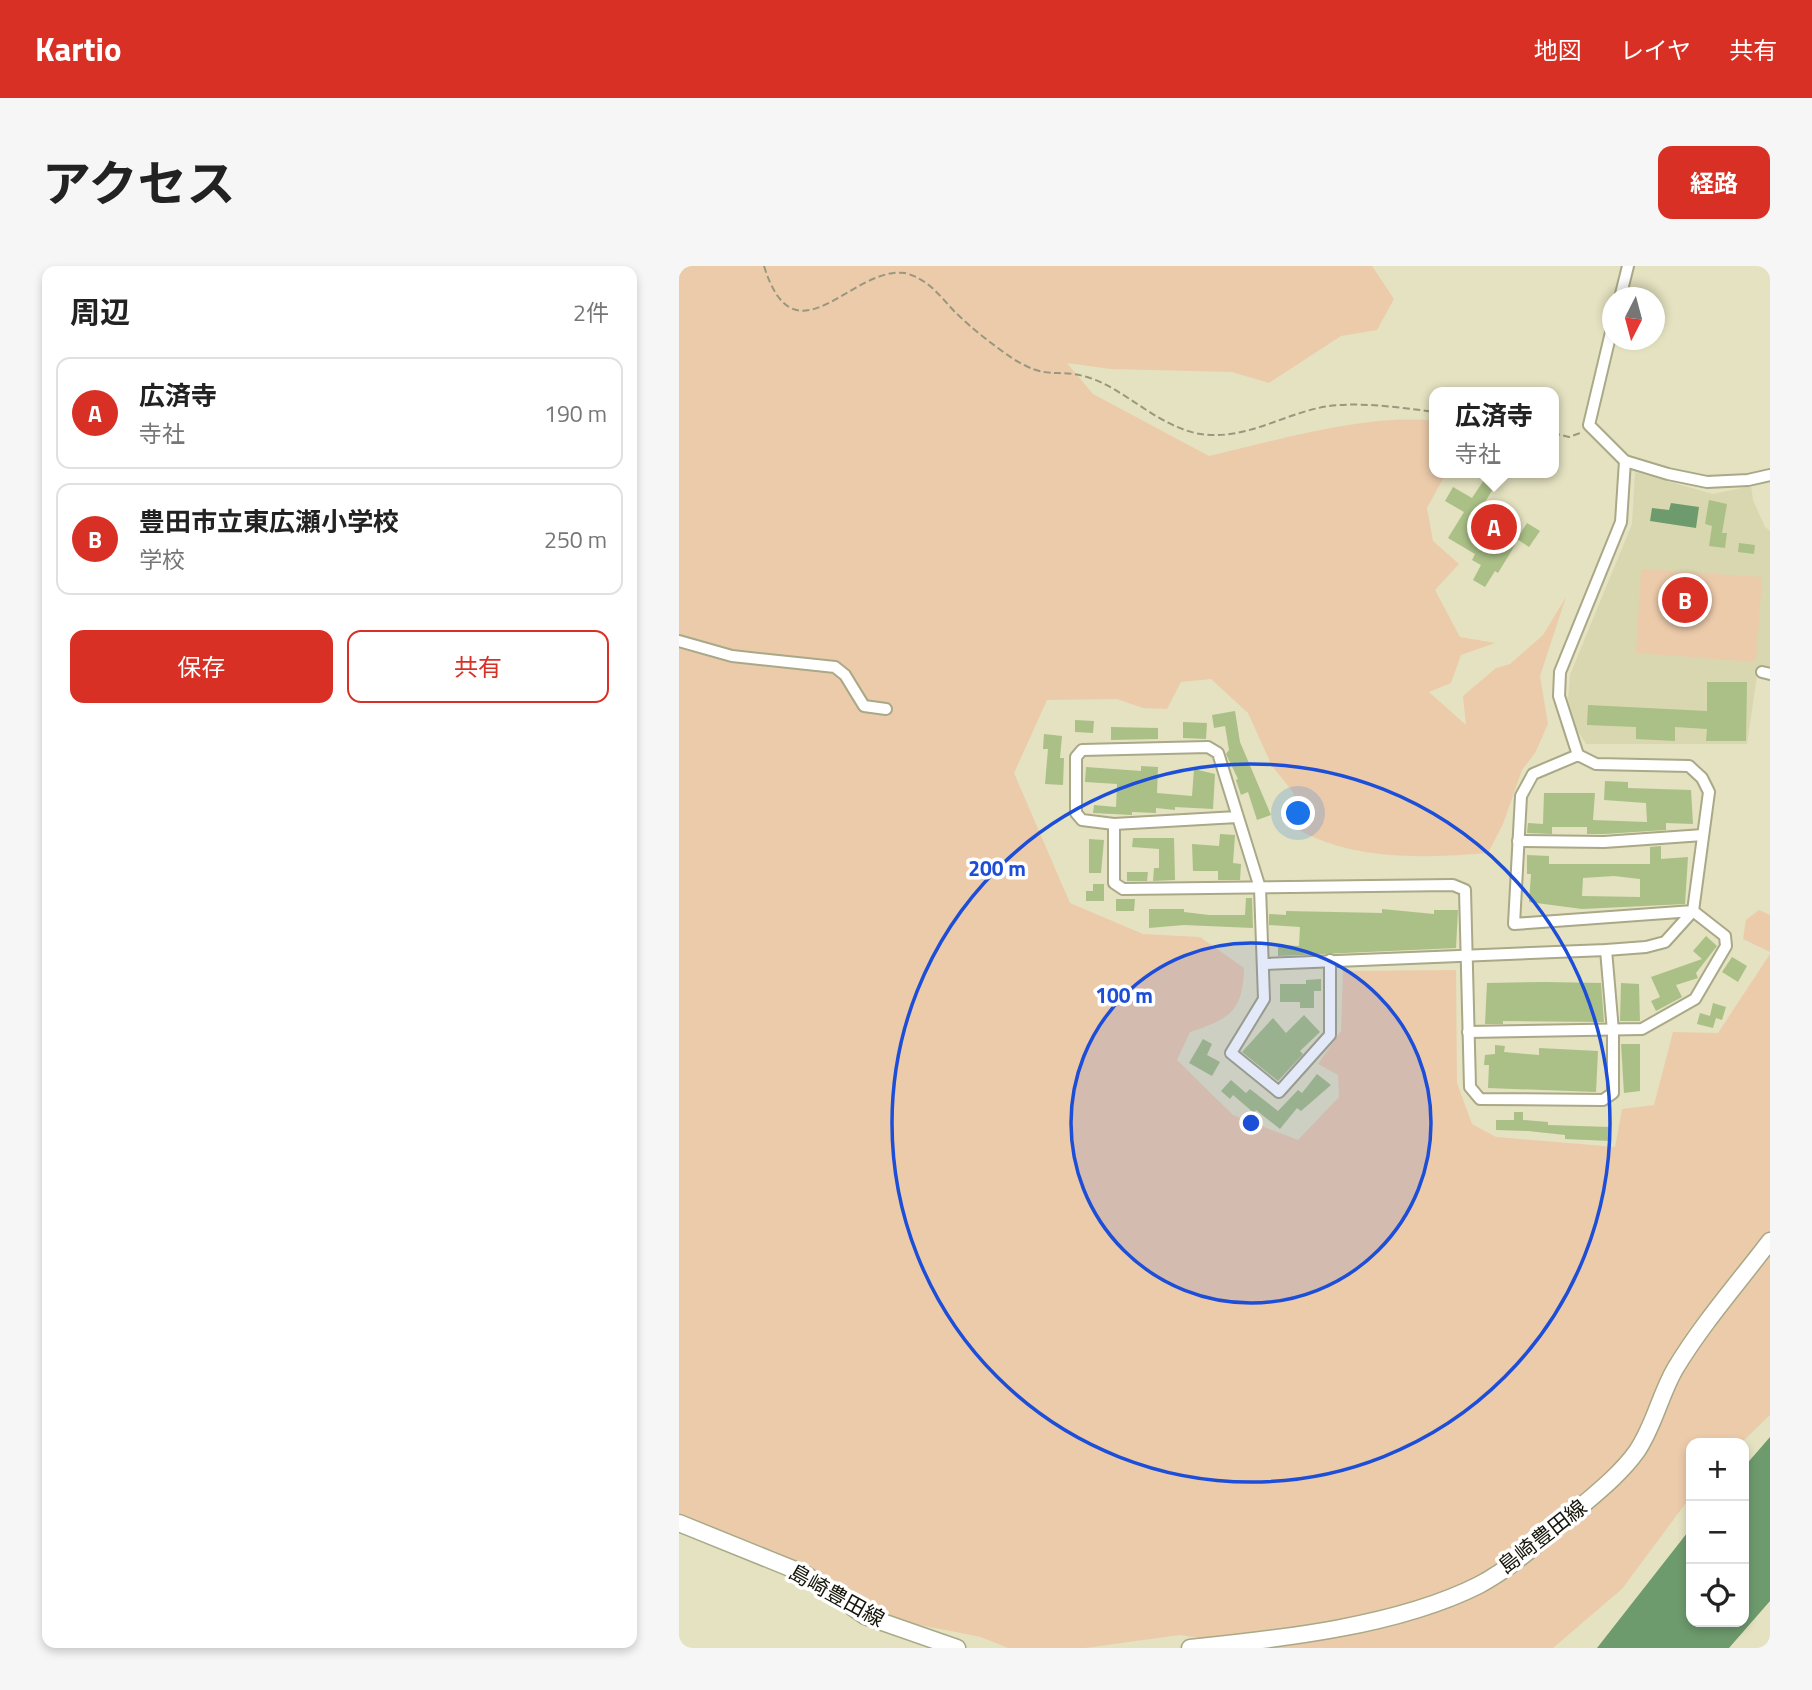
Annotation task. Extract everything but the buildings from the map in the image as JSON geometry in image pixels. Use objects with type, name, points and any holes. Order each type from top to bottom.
[{"type":"main road","name":"島崎豊田線","points":[[1190,1648],[1248,1643],[1347,1626],[1445,1601],[1482,1583],[1542,1540],[1599,1491],[1636,1452],[1657,1413],[1674,1371],[1770,1241]]},
{"type":"main road","name":"島崎豊田線","points":[[679,1523],[805,1574],[865,1616],[957,1648]]},
{"type":"street","points":[[1623,287],[1628,266]]},
{"type":"street","points":[[1607,350],[1589,425],[1625,461],[1707,482],[1770,475]]},
{"type":"street","points":[[1263,964],[1646,947],[1665,942],[1680,929],[1693,911],[1709,792],[1702,778],[1689,766],[1596,764],[1578,755],[1559,696],[1560,672],[1621,522],[1625,461]]},
{"type":"street","points":[[679,641],[732,656],[835,667],[845,675],[864,706],[886,709]]},
{"type":"street","points":[[1237,817],[1114,824],[1082,820],[1076,813],[1076,757],[1082,750],[1208,747],[1218,753],[1260,888],[1264,999],[1231,1053],[1279,1093],[1330,1035],[1331,960]]},
{"type":"street","points":[[1468,1032],[1613,1031],[1641,1028],[1695,999],[1726,946],[1725,936],[1693,911],[1514,923],[1521,796],[1533,774],[1578,755]]},
{"type":"street","points":[[1114,824],[1114,883],[1123,889],[1453,885],[1465,891],[1470,1087],[1480,1099],[1602,1100],[1613,1093],[1613,1031],[1607,950]]},
{"type":"street","points":[[1518,841],[1604,842],[1703,835]]},
{"type":"path","points":[[764,266],[772,289],[788,306],[796,309],[830,302],[861,279],[883,272],[913,275],[927,283],[955,312],[998,348],[1027,366],[1042,374],[1085,376],[1100,381],[1147,412],[1192,432],[1212,436],[1239,434],[1339,405],[1429,412]]},
{"type":"path","points":[[1559,434],[1575,437],[1589,425]]},
{"type":"shaded area","points":[[679,266],[1372,266],[1394,299],[1377,330],[1341,336],[1269,383],[1232,372],[1110,369],[1067,363],[1093,394],[1209,456],[1352,425],[1381,421],[1429,421],[1429,478],[1443,478],[1427,508],[1433,541],[1459,564],[1435,590],[1460,637],[1495,643],[1461,655],[1451,683],[1429,692],[1466,725],[1463,696],[1496,668],[1510,664],[1543,635],[1566,597],[1540,676],[1548,724],[1535,753],[1522,770],[1503,824],[1488,853],[1391,855],[1343,847],[1299,830],[1293,792],[1272,766],[1248,713],[1211,679],[1181,682],[1167,709],[1143,708],[1117,699],[1047,700],[1014,773],[1070,903],[1143,934],[1200,937],[1244,968],[1241,995],[1237,1004],[1224,1018],[1190,1032],[1177,1060],[1233,1115],[1298,1140],[1339,1097],[1338,1075],[1318,1064],[1341,1031],[1343,971],[1456,970],[1457,1083],[1472,1124],[1496,1137],[1615,1147],[1622,1109],[1654,1105],[1673,1032],[1718,1033],[1770,954],[1770,1415],[1746,1438],[1686,1438],[1686,1503],[1622,1589],[1553,1648],[1204,1648],[1199,1638],[1180,1635],[1085,1648],[1008,1648],[981,1637],[899,1621],[775,1551],[726,1535],[679,1513]]},
{"type":"shaded area","points":[[1635,472],[1713,494],[1751,486],[1753,500],[1765,527],[1770,531],[1770,670],[1758,669],[1747,744],[1586,744],[1576,728],[1568,699],[1570,675],[1632,524]]},
{"type":"shaded area","points":[[1671,503],[1699,507],[1696,528],[1650,521],[1652,508],[1669,510]]},
{"type":"shaded area","points":[[1641,569],[1762,577],[1756,662],[1636,653]]},
{"type":"shaded area","points":[[1759,910],[1770,915],[1770,952],[1743,939],[1746,920]]},
{"type":"shaded area","points":[[1770,1437],[1770,1601],[1749,1625],[1749,1501],[1749,1461]]},
{"type":"shaded area","points":[[1686,1534],[1686,1627],[1747,1627],[1729,1648],[1597,1648]]},
{"type":"place","name":"広済寺","points":[[1494,527]]},
{"type":"place","name":"豊田市立東広瀬小学校","points":[[1685,600]]}]
